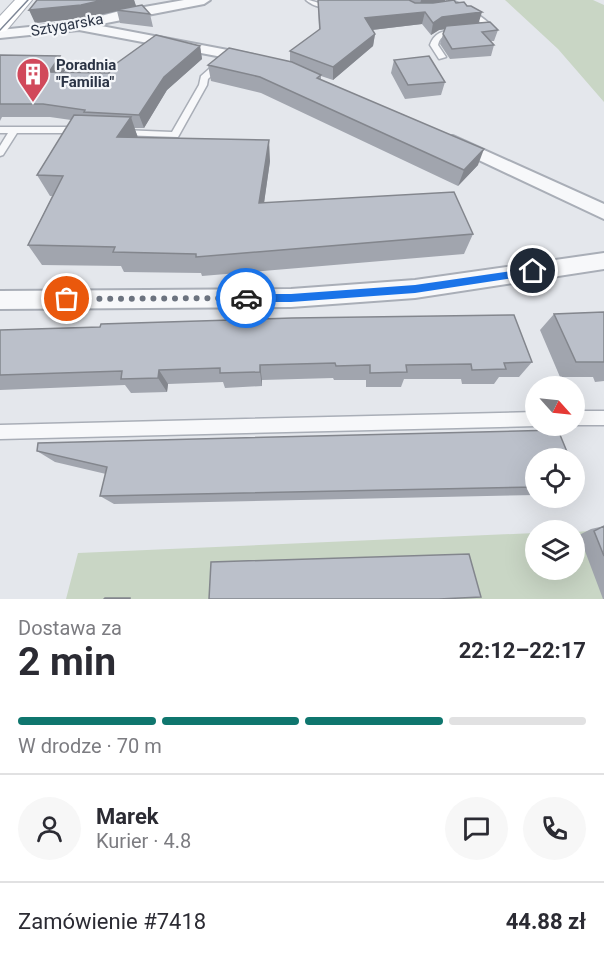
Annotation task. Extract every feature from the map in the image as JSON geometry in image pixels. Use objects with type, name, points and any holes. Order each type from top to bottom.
[{"type":"street","points":[[0,27],[24,0]]},
{"type":"street","name":"Sztygarska","points":[[0,34],[79,26],[116,16],[204,0]]},
{"type":"street","points":[[79,26],[232,54],[268,63]]},
{"type":"street","points":[[435,133],[604,212]]},
{"type":"street","points":[[0,300],[291,298],[415,289],[604,261]]},
{"type":"lane","points":[[309,0],[317,5],[325,6],[346,3]]},
{"type":"lane","points":[[450,0],[456,6],[480,17],[491,28],[481,29]]},
{"type":"lane","points":[[448,9],[456,6]]},
{"type":"lane","points":[[442,57],[434,45],[441,33],[471,30]]},
{"type":"lane","points":[[116,133],[175,135],[203,85],[204,78],[232,54]]},
{"type":"lane","points":[[0,130],[86,130]]},
{"type":"lane","points":[[0,153],[14,130]]},
{"type":"lane","points":[[585,418],[604,418]]},
{"type":"lane","points":[[0,432],[525,419]]},
{"type":"green space","points":[[505,0],[593,0],[604,5],[604,102],[558,49]]},
{"type":"green space","points":[[604,530],[604,599],[66,599],[78,553],[525,533],[525,580],[585,580],[585,531]]},
{"type":"building","points":[[37,0],[103,0],[81,5],[29,10]]},
{"type":"building","points":[[318,0],[409,0],[415,3],[433,3],[454,0],[456,3],[464,2],[467,6],[482,12],[442,17],[433,23],[425,12],[365,18],[375,34],[333,67],[290,51],[320,29]]},
{"type":"building","points":[[142,5],[150,14],[116,10]]},
{"type":"building","points":[[490,22],[498,30],[482,32],[494,45],[452,49],[443,34],[446,26]]},
{"type":"building","points":[[156,35],[200,46],[164,77],[139,115],[84,112],[85,110],[43,104],[0,104],[0,55],[60,56],[49,72],[109,73],[117,63]]},
{"type":"building","points":[[229,48],[292,62],[321,75],[317,78],[484,149],[464,170],[260,77],[208,65]]},
{"type":"building","points":[[429,56],[445,82],[408,85],[394,60]]},
{"type":"building","points":[[74,115],[131,117],[117,137],[269,140],[259,203],[454,192],[473,234],[196,257],[196,254],[113,252],[115,247],[28,245],[63,176],[37,175]]},
{"type":"building","points":[[604,312],[604,362],[576,362],[554,314]]},
{"type":"building","points":[[514,315],[532,362],[504,363],[506,369],[472,370],[471,364],[406,365],[407,372],[370,373],[370,365],[336,366],[335,363],[260,365],[260,372],[220,373],[220,368],[159,370],[158,378],[121,379],[122,371],[0,375],[0,330],[100,327],[101,324],[292,318]]},
{"type":"building","points":[[525,431],[525,436],[560,436],[565,448],[525,448],[525,487],[100,496],[107,467],[37,451],[38,443]]},
{"type":"building","points":[[604,526],[604,556],[594,531]]},
{"type":"building","points":[[469,554],[481,597],[209,599],[211,562]]},
{"type":"building","points":[[130,598],[130,599],[104,599]]},
{"type":"tram line","points":[[0,30],[28,0]]},
{"type":"way so far","points":[[67,299],[246,298]]},
{"type":"place","name":"Poradnia \"Familia\"","points":[[33,103]]},
{"type":"route","points":[[246,298],[291,298],[415,289],[533,271]]}]
